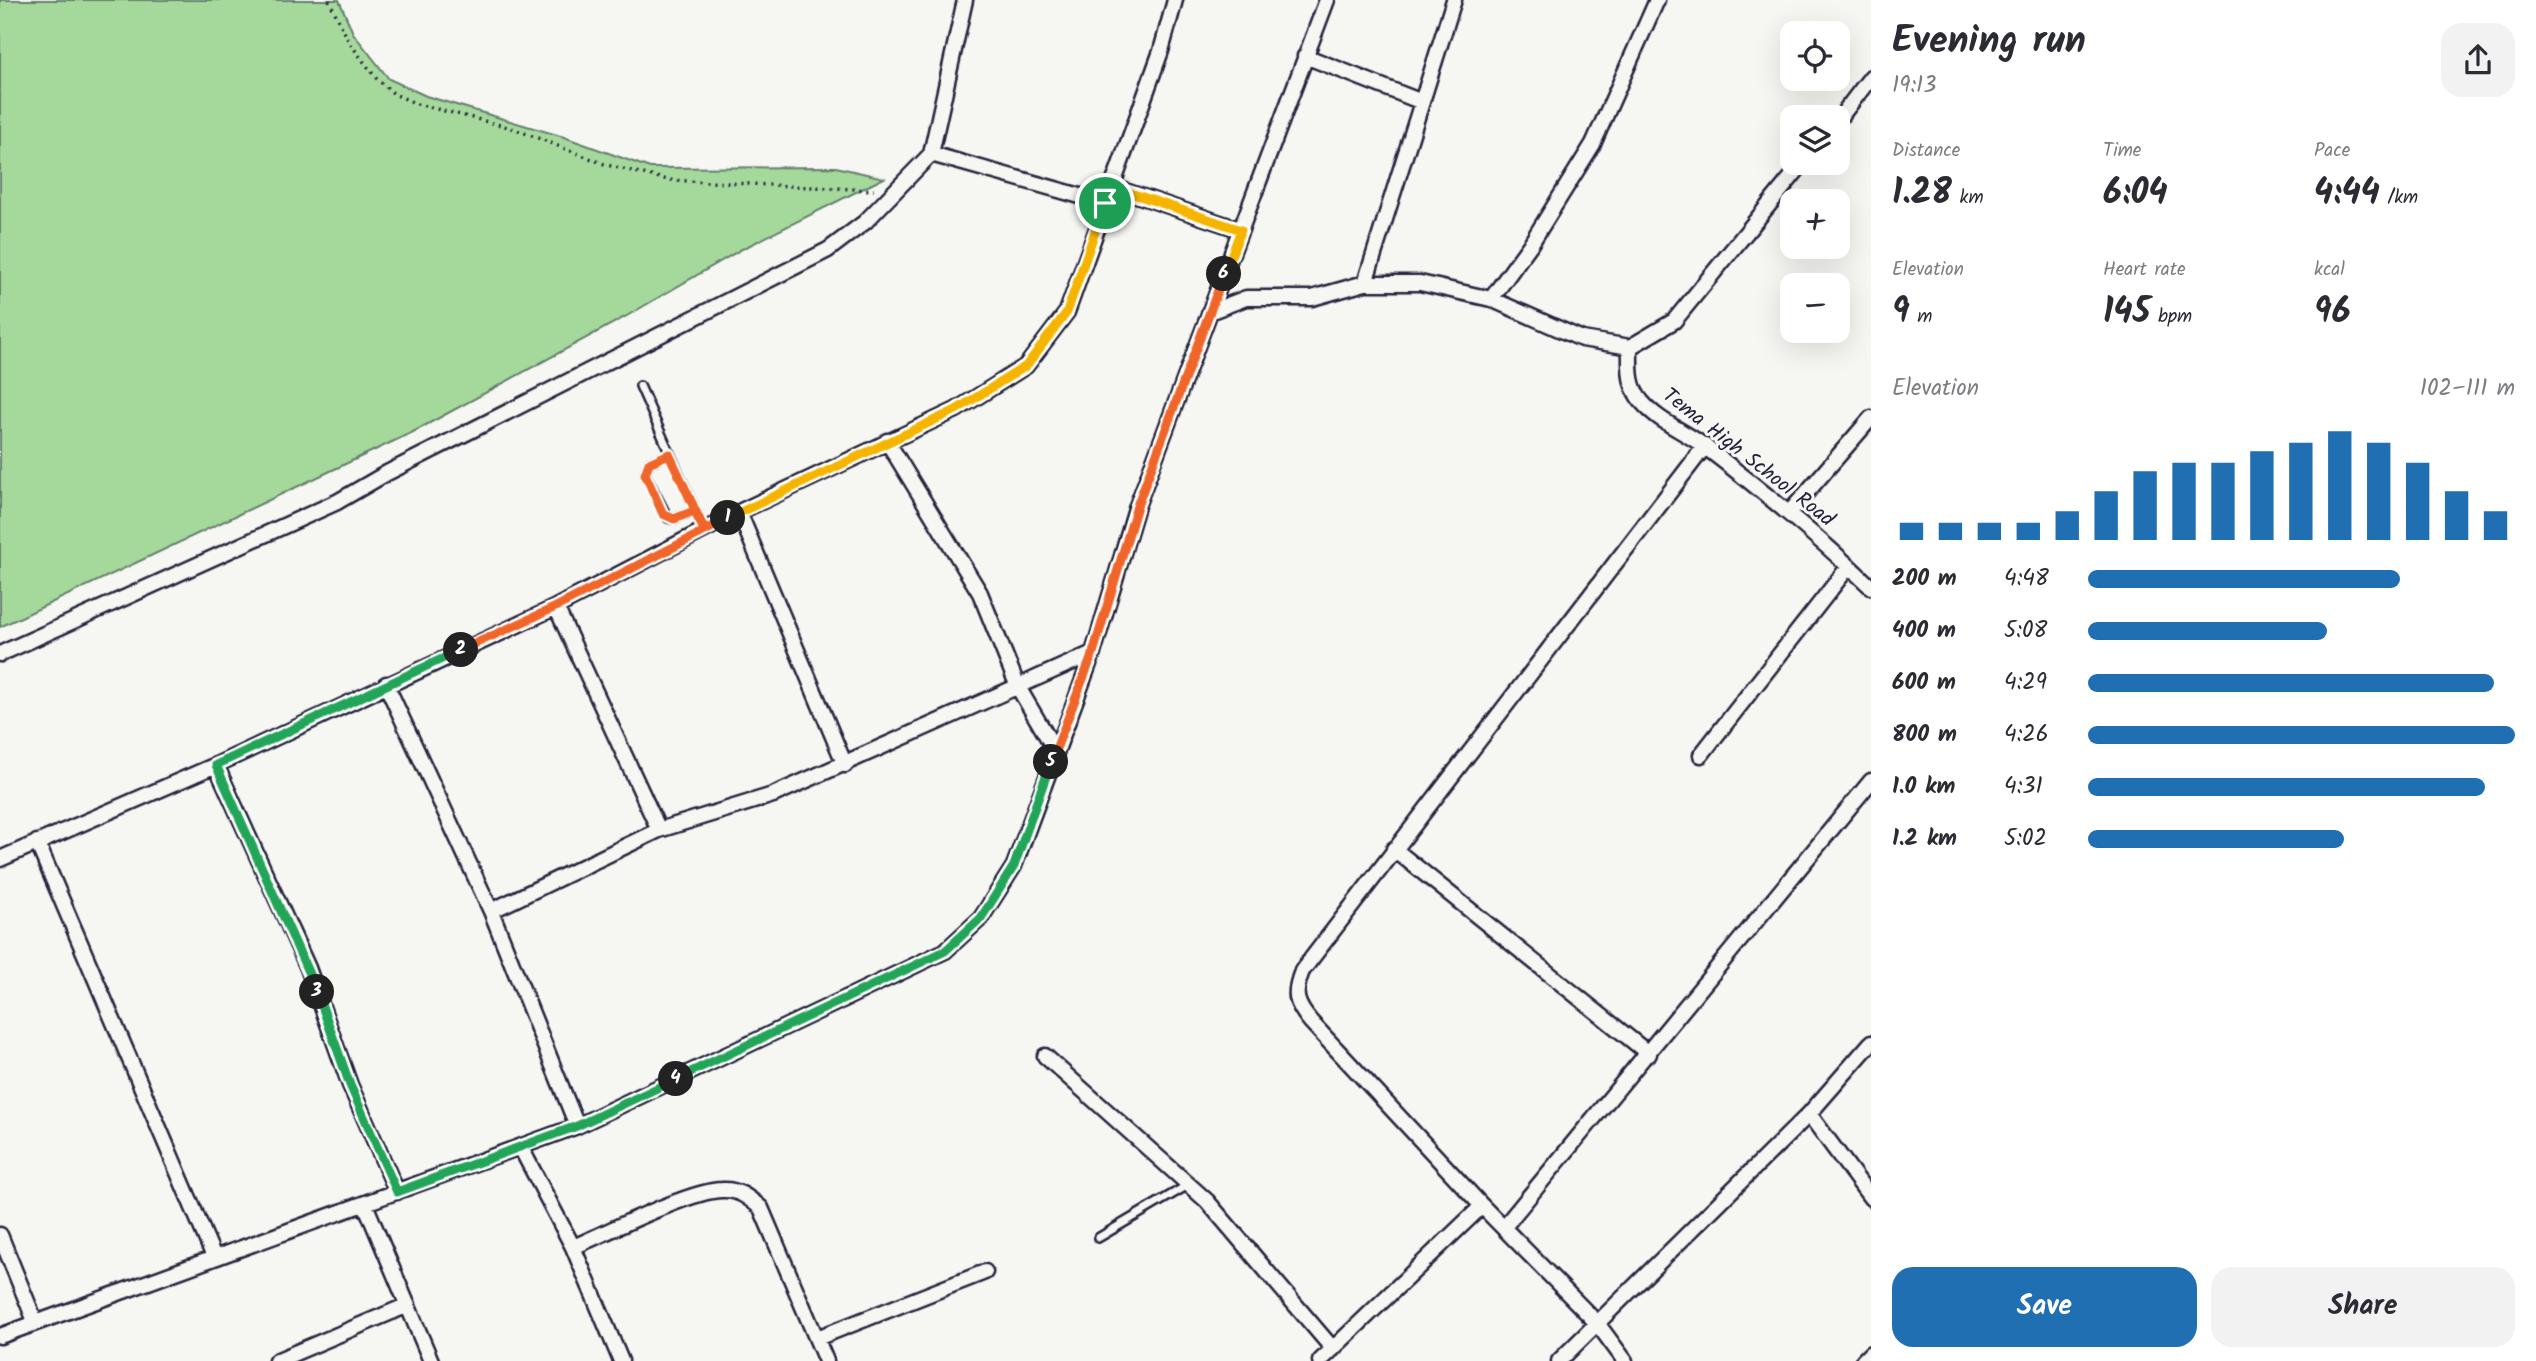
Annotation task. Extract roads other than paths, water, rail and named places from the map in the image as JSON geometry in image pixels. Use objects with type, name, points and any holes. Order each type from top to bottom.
[{"type":"street","points":[[0,654],[337,502],[399,467],[828,250],[865,222],[893,190],[931,154],[965,0]]},
{"type":"street","points":[[0,859],[216,765],[556,607],[739,512],[956,410],[1026,366],[1067,312],[1110,186],[1161,51],[1175,0]]},
{"type":"street","points":[[0,1336],[35,1321],[577,1126],[945,951],[981,918],[1014,866],[1093,653],[1137,506],[1327,0]]},
{"type":"street","points":[[1365,284],[1454,0]]},
{"type":"street","points":[[1490,299],[1530,246],[1593,144],[1657,0]]},
{"type":"street","points":[[1305,56],[1422,102]]},
{"type":"street","points":[[1850,105],[1871,77]]},
{"type":"street","points":[[931,154],[1105,203]]},
{"type":"street","points":[[1212,311],[1246,298],[1312,298],[1365,284],[1420,283],[1490,299],[1581,339],[1630,347],[1674,321],[1793,175]]},
{"type":"street","points":[[1110,186],[1241,230]]},
{"type":"street","name":"Tema High School Road","points":[[1630,347],[1631,382],[1641,401],[1657,416],[1705,446],[1789,513],[1871,587]]},
{"type":"street","points":[[1789,513],[1871,418]]},
{"type":"street","points":[[887,441],[980,593],[1018,687],[1055,750]]},
{"type":"street","points":[[1625,1361],[1597,1323],[1482,1206],[1300,1008],[1295,989],[1302,971],[1394,849],[1705,446]]},
{"type":"street","points":[[739,512],[845,765]]},
{"type":"street","points":[[1701,755],[1849,566]]},
{"type":"street","points":[[556,607],[659,830]]},
{"type":"street","points":[[491,911],[659,830],[774,795],[1093,653]]},
{"type":"street","points":[[386,684],[491,911],[577,1126]]},
{"type":"street","points":[[216,765],[308,968],[350,1085],[397,1192]]},
{"type":"street","points":[[1504,1227],[1871,781]]},
{"type":"street","points":[[37,842],[214,1257]]},
{"type":"street","points":[[1394,849],[1649,1054]]},
{"type":"street","points":[[1559,1361],[1809,1114],[1871,1043]]},
{"type":"street","points":[[1045,1056],[1207,1201],[1333,1349]]},
{"type":"street","points":[[1809,1114],[1871,1198]]},
{"type":"street","points":[[521,1147],[573,1247],[621,1361]]},
{"type":"street","points":[[573,1247],[687,1199],[721,1189],[742,1192],[761,1208],[826,1361]]},
{"type":"street","points":[[365,1204],[431,1361]]},
{"type":"street","points":[[1320,1361],[1482,1206]]},
{"type":"street","points":[[0,1235],[35,1321]]},
{"type":"street","points":[[817,1338],[985,1272]]},
{"type":"street","points":[[276,1361],[408,1305]]},
{"type":"street","points":[[1863,1361],[1871,1353]]},
{"type":"lane","points":[[640,386],[705,531]]},
{"type":"lane","points":[[669,454],[649,463],[645,474],[668,518],[674,519],[694,511]]},
{"type":"lane","points":[[1098,1238],[1189,1185]]}]
